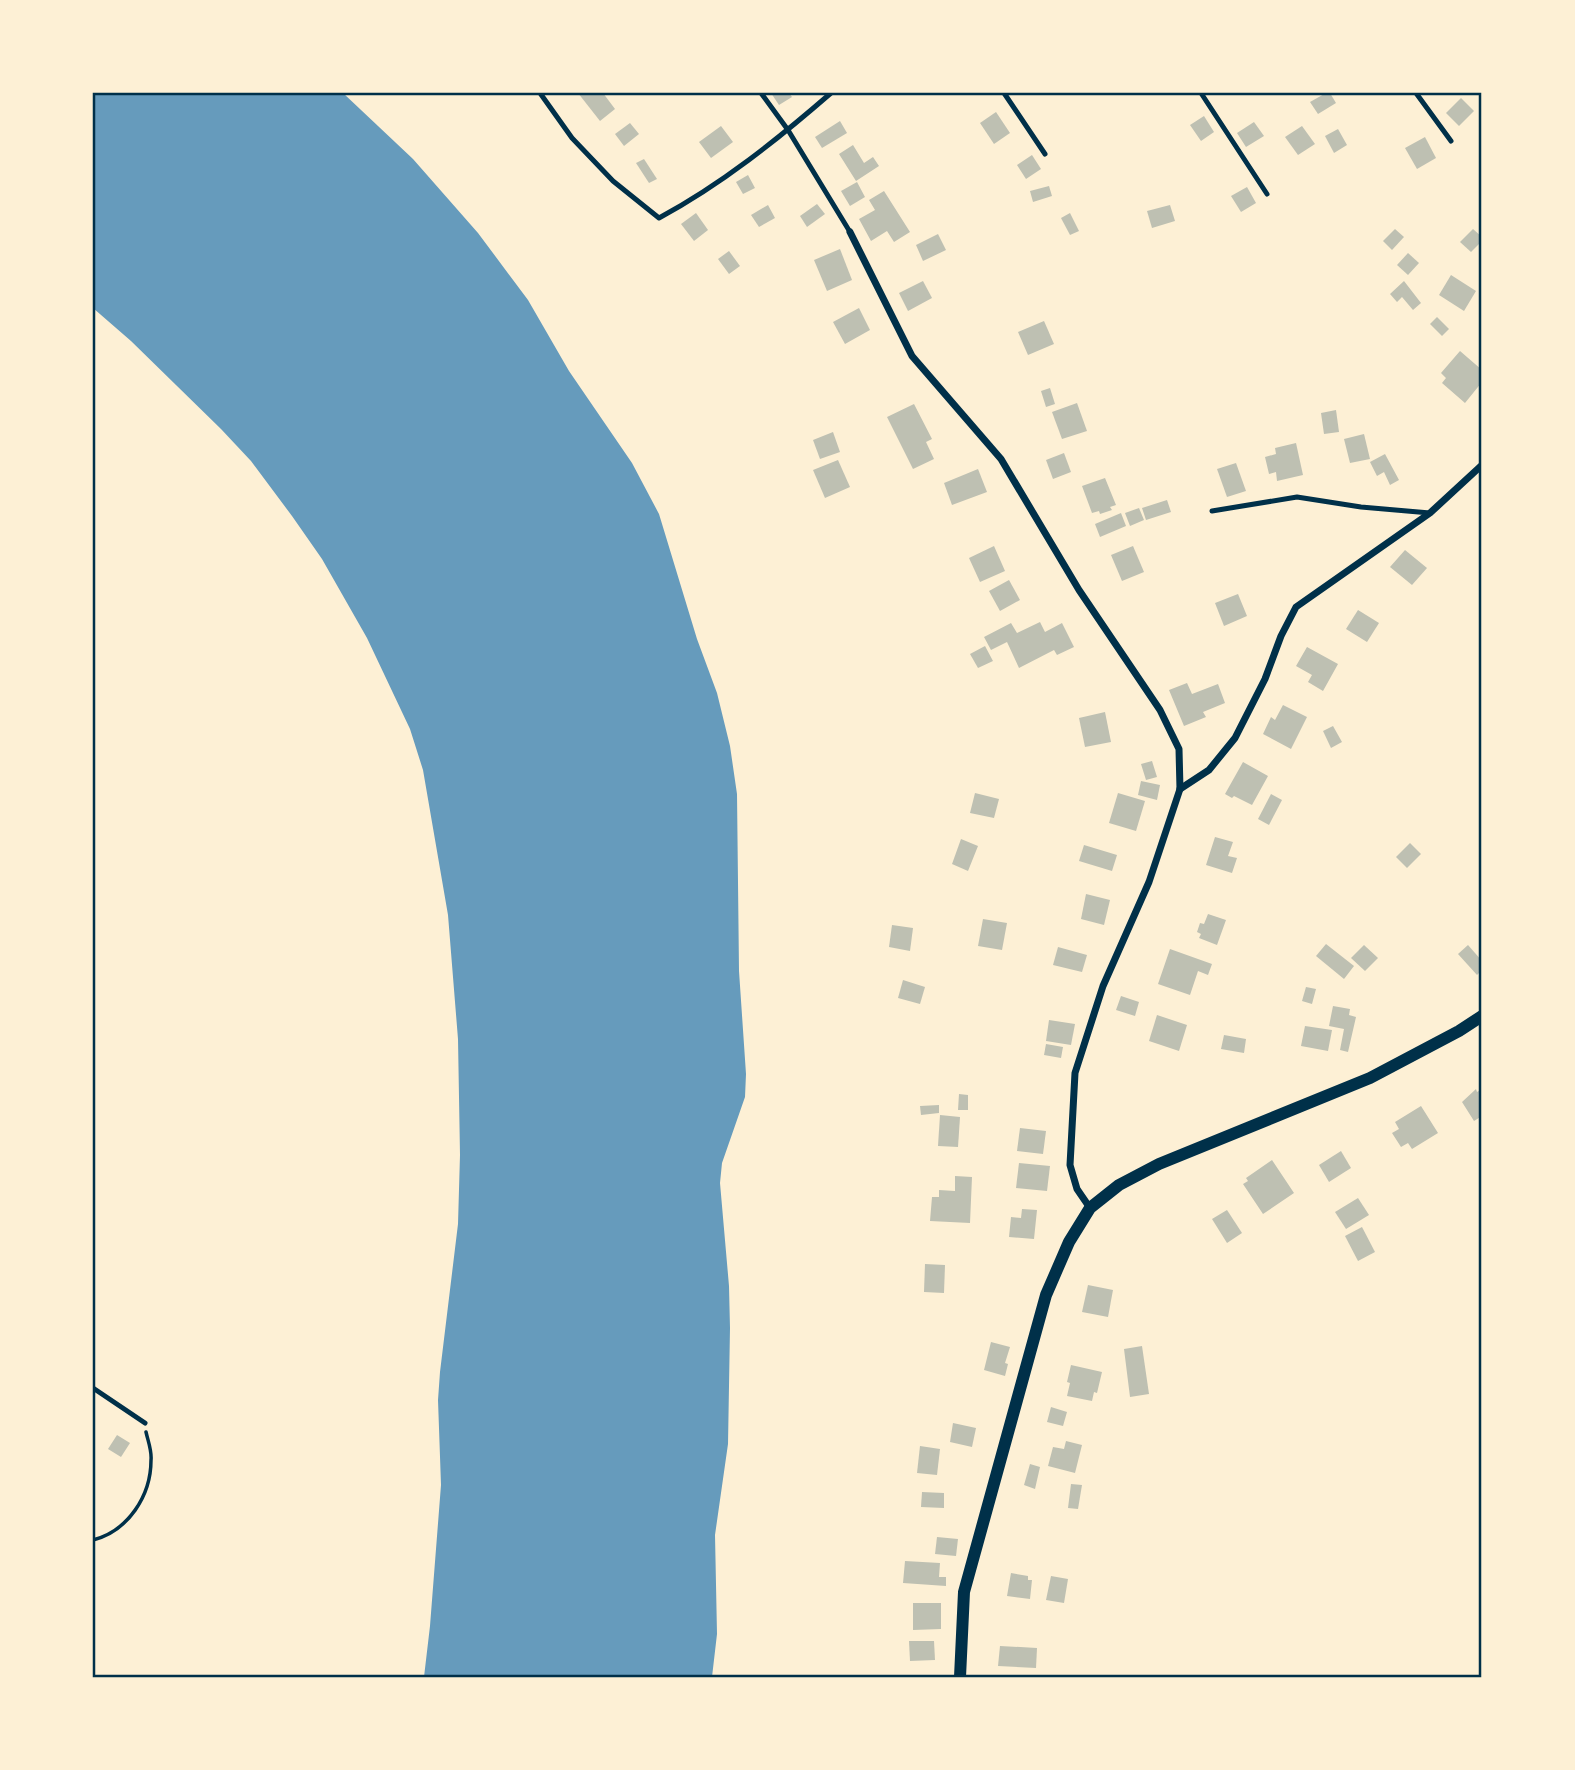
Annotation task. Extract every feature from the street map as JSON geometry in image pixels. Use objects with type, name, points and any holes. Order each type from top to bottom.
[{"type":"street","points":[[850,232],[912,356],[1001,459],[1079,590],[1160,710],[1179,749],[1180,789],[1149,882],[1103,986],[1075,1073],[1070,1165],[1077,1189],[1090,1208]]},
{"type":"street","points":[[1180,789],[1209,770],[1234,738],[1265,679],[1281,636],[1296,607],[1430,513],[1482,465]]},
{"type":"street","points":[[960,1677],[964,1592],[1046,1295],[1069,1242],[1090,1208],[1119,1185],[1159,1164],[1370,1078],[1482,1016]]},
{"type":"lane","points":[[540,93],[572,138],[613,181],[659,218],[695,198],[788,130],[831,93]]},
{"type":"lane","points":[[761,93],[788,130],[850,232]]},
{"type":"lane","points":[[1004,93],[1045,153]]},
{"type":"lane","points":[[1202,93],[1267,194]]},
{"type":"lane","points":[[1416,93],[1451,141]]},
{"type":"lane","points":[[1212,511],[1297,497],[1361,507],[1430,513]]},
{"type":"lane","points":[[93,1388],[145,1423]]},
{"type":"path","points":[[93,1540],[109,1536],[132,1517],[147,1488],[152,1458],[145,1423]]},
{"type":"water","points":[[93,93],[343,93],[413,159],[478,233],[528,300],[569,371],[632,463],[659,514],[697,639],[717,693],[730,746],[737,794],[739,971],[746,1074],[745,1097],[722,1163],[720,1183],[730,1328],[728,1444],[715,1535],[717,1634],[712,1677],[424,1677],[441,1485],[438,1400],[458,1224],[460,1155],[458,1039],[448,915],[423,770],[410,729],[367,638],[322,559],[292,516],[251,461],[221,429],[131,341],[93,308]]},
{"type":"building","points":[[578,93],[603,93],[615,109],[600,121]]},
{"type":"building","points":[[771,93],[789,93],[792,97],[779,105]]},
{"type":"building","points":[[1330,93],[1336,103],[1318,114],[1310,102]]},
{"type":"building","points":[[1461,98],[1474,111],[1459,126],[1446,113]]},
{"type":"building","points":[[996,112],[1010,133],[994,144],[980,123]]},
{"type":"building","points":[[1204,116],[1214,132],[1201,141],[1190,125]]},
{"type":"building","points":[[840,121],[847,133],[822,148],[815,137]]},
{"type":"building","points":[[1254,122],[1264,136],[1246,147],[1237,133]]},
{"type":"building","points":[[630,123],[639,134],[624,146],[615,134]]},
{"type":"building","points":[[721,126],[733,142],[711,158],[699,142]]},
{"type":"building","points":[[1302,126],[1315,144],[1298,155],[1285,137]]},
{"type":"building","points":[[1338,129],[1347,145],[1334,153],[1325,136]]},
{"type":"building","points":[[1425,137],[1436,158],[1417,169],[1405,148]]},
{"type":"building","points":[[853,145],[864,163],[873,157],[879,166],[856,181],[839,154]]},
{"type":"building","points":[[1032,155],[1041,169],[1026,179],[1017,165]]},
{"type":"building","points":[[644,159],[657,179],[649,183],[636,163]]},
{"type":"building","points":[[748,175],[755,188],[743,194],[736,182]]},
{"type":"building","points":[[857,182],[865,197],[850,206],[841,191]]},
{"type":"building","points":[[1049,186],[1052,196],[1033,202],[1030,191]]},
{"type":"building","points":[[1247,187],[1256,203],[1241,212],[1231,196]]},
{"type":"building","points":[[884,191],[910,232],[894,242],[887,231],[871,241],[859,219],[875,210],[869,200]]},
{"type":"building","points":[[817,204],[825,214],[807,227],[800,216]]},
{"type":"building","points":[[768,205],[775,218],[759,227],[751,215]]},
{"type":"building","points":[[1170,205],[1175,221],[1152,228],[1147,211]]},
{"type":"building","points":[[696,213],[708,230],[694,241],[681,224]]},
{"type":"building","points":[[1070,213],[1079,231],[1070,235],[1061,218]]},
{"type":"building","points":[[1395,229],[1404,237],[1392,250],[1383,241]]},
{"type":"building","points":[[1473,229],[1482,237],[1482,241],[1471,252],[1460,242]]},
{"type":"building","points":[[938,234],[946,250],[923,261],[916,245]]},
{"type":"building","points":[[840,249],[852,280],[827,291],[814,260]]},
{"type":"building","points":[[729,251],[740,266],[729,274],[718,259]]},
{"type":"building","points":[[1408,253],[1419,263],[1408,275],[1397,265]]},
{"type":"building","points":[[1451,275],[1476,291],[1464,311],[1439,295]]},
{"type":"building","points":[[923,281],[932,298],[908,311],[899,293]]},
{"type":"building","points":[[1404,281],[1421,303],[1413,310],[1402,297],[1397,302],[1390,294]]},
{"type":"building","points":[[859,308],[870,330],[845,344],[833,322]]},
{"type":"building","points":[[1437,317],[1449,329],[1442,336],[1430,324]]},
{"type":"building","points":[[1044,321],[1054,344],[1028,355],[1018,332]]},
{"type":"building","points":[[1460,351],[1482,370],[1482,382],[1465,403],[1442,383],[1446,378],[1441,373]]},
{"type":"building","points":[[1050,388],[1055,404],[1046,407],[1041,391]]},
{"type":"building","points":[[1077,403],[1087,431],[1062,439],[1052,412]]},
{"type":"building","points":[[914,404],[932,439],[926,442],[934,459],[913,469],[887,417]]},
{"type":"building","points":[[1336,410],[1339,432],[1324,434],[1321,413]]},
{"type":"building","points":[[833,432],[840,452],[820,459],[813,440]]},
{"type":"building","points":[[1364,434],[1370,459],[1350,463],[1344,439]]},
{"type":"building","points":[[1296,443],[1303,475],[1277,481],[1276,472],[1269,474],[1265,457],[1276,454],[1275,448]]},
{"type":"building","points":[[1064,453],[1071,472],[1053,479],[1046,460]]},
{"type":"building","points":[[1385,454],[1399,480],[1390,485],[1384,472],[1377,476],[1370,462]]},
{"type":"building","points":[[838,460],[850,487],[825,498],[813,470]]},
{"type":"building","points":[[1236,463],[1246,491],[1227,497],[1217,469]]},
{"type":"building","points":[[978,469],[987,492],[952,505],[944,483]]},
{"type":"building","points":[[1105,478],[1116,505],[1110,507],[1112,510],[1100,514],[1099,511],[1092,513],[1082,486]]},
{"type":"building","points":[[1167,500],[1171,512],[1146,520],[1142,508]]},
{"type":"building","points":[[1139,508],[1144,520],[1130,526],[1125,513]]},
{"type":"building","points":[[1121,513],[1126,526],[1100,537],[1095,524]]},
{"type":"building","points":[[994,546],[1005,571],[980,582],[969,558]]},
{"type":"building","points":[[1133,546],[1144,572],[1122,581],[1111,555]]},
{"type":"building","points":[[1405,550],[1427,568],[1412,585],[1390,567]]},
{"type":"building","points":[[1009,580],[1020,600],[1000,611],[989,591]]},
{"type":"building","points":[[1238,594],[1247,616],[1224,626],[1215,603]]},
{"type":"building","points":[[1358,610],[1379,623],[1367,642],[1346,629]]},
{"type":"building","points":[[1040,622],[1045,632],[1062,623],[1074,647],[1057,655],[1054,650],[1019,668],[1007,642],[991,650],[984,637],[1011,623],[1017,633]]},
{"type":"building","points":[[985,646],[993,661],[978,668],[970,654]]},
{"type":"building","points":[[1307,647],[1338,664],[1323,691],[1308,682],[1312,675],[1296,666]]},
{"type":"building","points":[[1187,683],[1192,694],[1218,684],[1225,703],[1203,712],[1206,717],[1184,726],[1169,690]]},
{"type":"building","points":[[1283,705],[1307,717],[1291,749],[1263,734],[1271,717],[1275,720]]},
{"type":"building","points":[[1105,712],[1111,742],[1085,747],[1079,718]]},
{"type":"building","points":[[1333,726],[1342,742],[1331,748],[1323,731]]},
{"type":"building","points":[[1152,761],[1157,777],[1146,780],[1141,764]]},
{"type":"building","points":[[1243,762],[1268,776],[1252,805],[1225,794]]},
{"type":"building","points":[[1141,781],[1160,785],[1157,800],[1138,795]]},
{"type":"building","points":[[975,793],[999,799],[994,818],[970,813]]},
{"type":"building","points":[[1118,793],[1145,801],[1136,831],[1109,823]]},
{"type":"building","points":[[1271,794],[1282,800],[1269,825],[1258,819]]},
{"type":"building","points":[[1215,837],[1233,842],[1228,856],[1237,858],[1232,873],[1206,865]]},
{"type":"building","points":[[961,839],[978,846],[968,871],[952,864]]},
{"type":"building","points":[[1410,843],[1421,854],[1407,868],[1396,857]]},
{"type":"building","points":[[1084,845],[1117,855],[1112,871],[1079,861]]},
{"type":"building","points":[[1086,894],[1110,900],[1104,925],[1081,919]]},
{"type":"building","points":[[1208,914],[1226,920],[1217,945],[1199,938],[1201,934],[1197,932],[1200,923],[1204,924]]},
{"type":"building","points":[[983,919],[1007,923],[1002,950],[978,946]]},
{"type":"building","points":[[892,925],[913,928],[910,951],[889,947]]},
{"type":"building","points":[[1326,944],[1354,966],[1344,979],[1316,956]]},
{"type":"building","points":[[1364,945],[1378,958],[1365,971],[1351,958]]},
{"type":"building","points":[[1468,945],[1482,961],[1482,970],[1477,975],[1458,954]]},
{"type":"building","points":[[1058,947],[1087,955],[1082,972],[1053,965]]},
{"type":"building","points":[[1170,949],[1212,964],[1208,975],[1198,971],[1190,995],[1158,984]]},
{"type":"building","points":[[903,980],[925,987],[920,1004],[898,998]]},
{"type":"building","points":[[1306,987],[1316,989],[1312,1004],[1302,1001]]},
{"type":"building","points":[[1121,996],[1139,1002],[1135,1016],[1116,1010]]},
{"type":"building","points":[[1333,1006],[1350,1009],[1349,1015],[1356,1017],[1348,1052],[1340,1050],[1344,1029],[1329,1026]]},
{"type":"building","points":[[1157,1015],[1187,1025],[1179,1051],[1149,1041]]},
{"type":"building","points":[[1049,1020],[1075,1024],[1071,1045],[1046,1041]]},
{"type":"building","points":[[1305,1026],[1332,1030],[1328,1051],[1301,1046]]},
{"type":"building","points":[[1224,1035],[1246,1039],[1244,1053],[1221,1049]]},
{"type":"building","points":[[1046,1044],[1063,1047],[1061,1058],[1044,1055]]},
{"type":"building","points":[[1476,1089],[1477,1092],[1482,1089],[1482,1116],[1474,1121],[1462,1102]]},
{"type":"building","points":[[959,1094],[968,1095],[968,1110],[958,1110]]},
{"type":"building","points":[[939,1105],[939,1113],[921,1115],[920,1106]]},
{"type":"building","points":[[1421,1106],[1438,1133],[1412,1149],[1408,1143],[1401,1147],[1392,1133],[1399,1129],[1395,1122]]},
{"type":"building","points":[[940,1115],[960,1117],[958,1147],[938,1146]]},
{"type":"building","points":[[1020,1128],[1046,1131],[1043,1154],[1017,1151]]},
{"type":"building","points":[[1341,1151],[1351,1168],[1329,1182],[1319,1165]]},
{"type":"building","points":[[1272,1160],[1294,1193],[1263,1214],[1243,1184],[1248,1181],[1246,1178]]},
{"type":"building","points":[[1019,1163],[1050,1166],[1047,1191],[1016,1188]]},
{"type":"building","points":[[955,1176],[972,1177],[970,1223],[930,1221],[932,1197],[939,1197],[939,1190],[955,1191]]},
{"type":"building","points":[[1358,1198],[1369,1215],[1346,1229],[1335,1212]]},
{"type":"building","points":[[1022,1209],[1037,1210],[1034,1239],[1009,1237],[1011,1217],[1021,1218]]},
{"type":"building","points":[[1227,1210],[1242,1233],[1227,1243],[1212,1219]]},
{"type":"building","points":[[1362,1227],[1375,1252],[1358,1261],[1345,1236]]},
{"type":"building","points":[[925,1264],[945,1265],[944,1293],[924,1292]]},
{"type":"building","points":[[1088,1285],[1113,1290],[1108,1317],[1082,1312]]},
{"type":"building","points":[[991,1342],[1010,1347],[1005,1363],[1008,1364],[1005,1376],[984,1370]]},
{"type":"building","points":[[1142,1346],[1149,1394],[1130,1397],[1124,1349]]},
{"type":"building","points":[[1071,1365],[1102,1372],[1097,1393],[1094,1392],[1092,1401],[1067,1396]]},
{"type":"building","points":[[1051,1407],[1067,1412],[1063,1426],[1047,1422]]},
{"type":"building","points":[[953,1423],[976,1428],[972,1447],[950,1442]]},
{"type":"building","points":[[117,1435],[130,1443],[121,1457],[108,1449]]},
{"type":"building","points":[[1066,1441],[1082,1445],[1075,1473],[1048,1466],[1053,1447],[1064,1449]]},
{"type":"building","points":[[920,1446],[940,1449],[937,1475],[917,1473]]},
{"type":"building","points":[[1030,1464],[1040,1467],[1035,1489],[1024,1485]]},
{"type":"building","points":[[1071,1484],[1082,1485],[1078,1509],[1068,1508]]},
{"type":"building","points":[[922,1492],[944,1493],[944,1508],[921,1507]]},
{"type":"building","points":[[937,1537],[958,1539],[956,1556],[935,1554]]},
{"type":"building","points":[[905,1561],[940,1563],[939,1577],[946,1577],[946,1586],[903,1583]]},
{"type":"building","points":[[1011,1573],[1028,1576],[1028,1580],[1032,1580],[1030,1599],[1007,1596]]},
{"type":"building","points":[[1051,1576],[1068,1579],[1064,1603],[1046,1600]]},
{"type":"building","points":[[913,1603],[941,1603],[941,1629],[913,1630]]},
{"type":"building","points":[[909,1641],[934,1641],[935,1660],[910,1661]]},
{"type":"building","points":[[1000,1646],[1037,1648],[1036,1668],[998,1666]]}]
